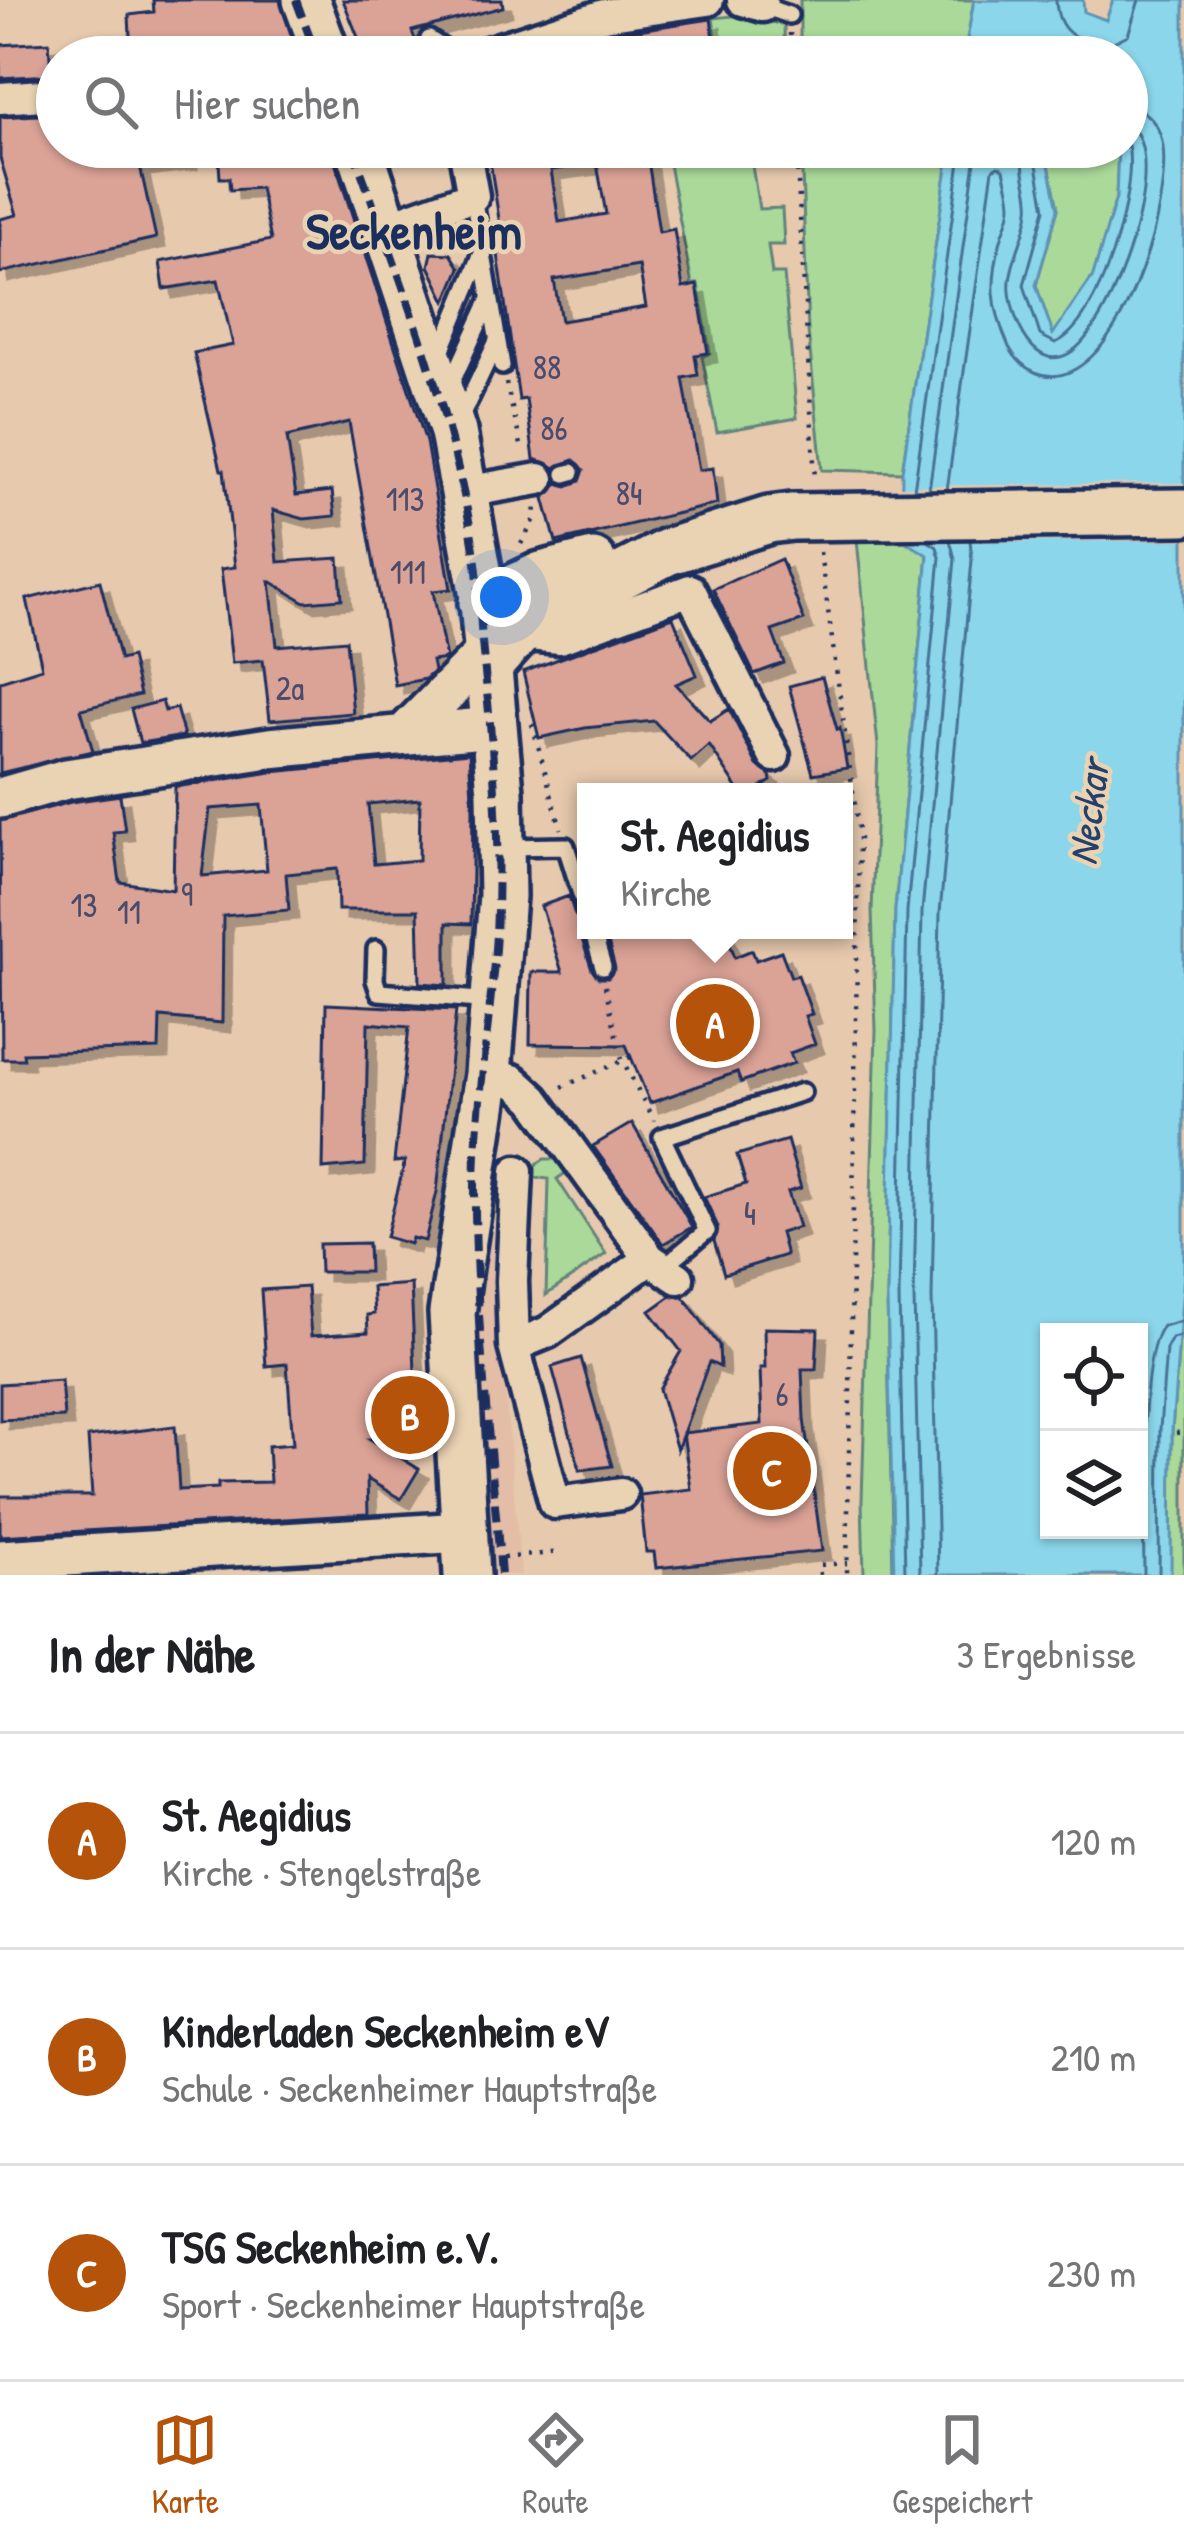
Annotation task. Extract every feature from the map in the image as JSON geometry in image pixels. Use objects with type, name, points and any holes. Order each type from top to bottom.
[{"type":"main road","points":[[306,0],[319,36]]},
{"type":"main road","points":[[365,168],[443,401],[465,492],[512,607],[512,723],[488,1074],[497,1163],[452,1312],[466,1559]]},
{"type":"main road","points":[[512,607],[602,560],[667,552],[769,520],[1184,512]]},
{"type":"street","points":[[531,36],[605,8],[708,0]]},
{"type":"street","points":[[0,98],[36,95]]},
{"type":"street","points":[[386,227],[472,196],[467,168]]},
{"type":"street","points":[[465,492],[559,475]]},
{"type":"street","points":[[407,732],[512,607],[690,590],[774,755]]},
{"type":"street","points":[[0,798],[82,776],[407,732],[512,723]]},
{"type":"street","points":[[488,1074],[513,1080],[535,1099],[663,1268],[514,1346]]},
{"type":"street","points":[[562,1140],[497,1163],[512,1281],[514,1346],[555,1503],[621,1494]]},
{"type":"street","points":[[0,1560],[466,1559]]},
{"type":"lane","points":[[472,196],[502,366]]},
{"type":"lane","points":[[443,401],[484,248]]},
{"type":"lane","points":[[443,401],[491,296]]},
{"type":"lane","points":[[443,401],[497,341]]},
{"type":"lane","points":[[502,848],[566,846],[577,881]]},
{"type":"lane","points":[[595,939],[603,967]]},
{"type":"lane","points":[[376,949],[379,992],[494,1001]]},
{"type":"lane","points":[[663,1268],[706,1231],[662,1137],[802,1092]]},
{"type":"path","points":[[797,168],[809,516],[851,783]]},
{"type":"path","points":[[502,366],[520,443]]},
{"type":"path","points":[[512,723],[566,846]]},
{"type":"path","points":[[847,1575],[859,836],[853,798]]},
{"type":"path","points":[[603,967],[622,1059],[662,1137]]},
{"type":"path","points":[[535,1099],[631,1057]]},
{"type":"path","points":[[466,1559],[491,1568],[490,1558],[560,1552]]},
{"type":"path","points":[[820,1575],[819,1565],[847,1563]]},
{"type":"shaded area","points":[[495,1191],[491,1224],[521,1575],[488,1575],[472,1295]]},
{"type":"green space","points":[[800,0],[974,0],[968,36],[800,36]]},
{"type":"green space","points":[[743,15],[784,25],[784,36],[716,36],[713,18]]},
{"type":"green space","points":[[670,168],[752,168],[759,209],[782,208],[784,245],[768,245],[772,274],[784,274],[797,418],[717,432],[702,357],[710,353],[698,284],[692,284]]},
{"type":"green space","points":[[802,168],[947,168],[902,472],[822,470],[808,331]]},
{"type":"green space","points":[[1050,168],[1117,168],[1116,198],[1093,276],[1053,335],[1036,285],[1058,209]]},
{"type":"green space","points":[[901,539],[928,554],[895,910],[887,1297],[893,1575],[864,1575],[878,746],[857,540]]},
{"type":"green space","points":[[544,1159],[555,1159],[571,1169],[557,1179],[606,1254],[546,1295],[549,1179],[529,1177]]},
{"type":"green space","points":[[1184,1273],[1184,1575],[1000,1575],[1040,1538],[1148,1539],[1148,1528],[1171,1524],[1172,1430]]},
{"type":"water","name":"Neckar","points":[[974,0],[1083,0],[1084,12],[1106,20],[1113,0],[1184,0],[1184,1273],[1172,1430],[1171,1575],[894,1575],[887,1297],[895,910],[928,555],[901,539],[902,472],[947,168],[1050,168],[1058,209],[1036,285],[1053,334],[1093,276],[1116,198],[1117,168],[1148,168],[1148,36],[968,36]]},
{"type":"pier","points":[[1184,483],[1184,540],[896,543],[895,539],[896,486]]},
{"type":"building","points":[[153,0],[280,0],[291,36],[130,36],[129,15],[154,12]]},
{"type":"building","points":[[343,0],[502,0],[503,7],[412,31],[414,36],[358,36]]},
{"type":"building","points":[[711,19],[714,36],[606,36]]},
{"type":"building","points":[[36,43],[36,76],[0,78],[0,45]]},
{"type":"building","points":[[36,115],[36,168],[140,168],[156,238],[0,273],[0,219],[17,215],[0,158],[0,117]]},
{"type":"building","points":[[219,168],[337,168],[426,442],[451,589],[433,591],[446,659],[432,661],[434,671],[425,679],[395,685],[349,422],[287,437],[296,495],[332,491],[335,516],[304,519],[273,510],[278,562],[339,558],[342,599],[305,602],[270,581],[277,646],[346,640],[353,713],[270,720],[263,660],[232,663],[221,569],[235,567],[224,470],[194,353],[233,345],[218,280],[164,289],[160,262],[271,240],[260,188],[230,190],[229,178],[220,178]]},
{"type":"building","points":[[491,168],[566,168],[551,170],[559,222],[606,214],[598,168],[649,168],[659,232],[674,229],[683,288],[697,285],[708,353],[695,355],[698,375],[683,378],[699,470],[713,468],[717,504],[556,542],[544,498],[558,483],[567,486],[580,481],[584,470],[574,460],[555,468],[534,459],[526,399],[519,400],[495,233],[501,232]],"holes":[[[639,266],[646,307],[561,321],[554,280]]]},
{"type":"building","points":[[432,253],[451,254],[460,268],[446,301],[429,266]]},
{"type":"building","points":[[781,559],[804,620],[772,631],[784,663],[754,674],[713,589]]},
{"type":"building","points":[[100,581],[120,660],[131,657],[140,695],[81,709],[93,751],[0,773],[0,681],[42,668],[27,599]]},
{"type":"building","points":[[673,617],[697,675],[676,684],[710,721],[729,709],[757,765],[771,781],[734,783],[709,745],[691,761],[654,721],[539,738],[523,672]]},
{"type":"building","points":[[822,677],[840,728],[847,768],[813,774],[789,686]]},
{"type":"building","points":[[162,701],[165,711],[176,708],[184,736],[140,743],[131,709]]},
{"type":"building","points":[[469,753],[471,924],[447,923],[447,985],[420,983],[418,910],[338,910],[337,869],[286,874],[289,910],[223,916],[222,1023],[160,1017],[159,1049],[23,1053],[24,1059],[2,1059],[0,821],[120,795],[125,831],[113,832],[120,882],[173,890],[175,787],[272,772]],"holes":[[[420,799],[419,860],[374,864],[368,804]],[[261,805],[267,870],[202,876],[210,809]]]},
{"type":"building","points":[[569,896],[577,917],[577,939],[582,939],[599,978],[608,978],[615,969],[607,939],[728,939],[735,957],[752,950],[756,960],[781,951],[791,977],[798,975],[812,1014],[805,1016],[815,1044],[790,1053],[794,1063],[741,1082],[737,1072],[650,1103],[626,1045],[530,1044],[531,972],[562,972],[541,906]]},
{"type":"building","points":[[326,1004],[456,1010],[437,1192],[425,1241],[412,1238],[410,1244],[386,1237],[405,1161],[394,1162],[409,1027],[368,1023],[365,1165],[323,1169]]},
{"type":"building","points":[[632,1123],[692,1227],[663,1244],[593,1146]]},
{"type":"building","points":[[787,1140],[801,1188],[788,1192],[799,1227],[780,1233],[786,1255],[724,1274],[714,1241],[718,1227],[704,1197],[746,1184],[737,1155]]},
{"type":"building","points":[[368,1243],[369,1272],[320,1272],[319,1244]]},
{"type":"building","points":[[411,1284],[418,1436],[370,1439],[419,1469],[401,1499],[367,1479],[368,1514],[0,1536],[0,1496],[92,1496],[88,1437],[175,1426],[179,1490],[270,1482],[268,1446],[293,1444],[287,1364],[266,1366],[261,1290],[307,1287],[311,1336],[368,1332],[367,1315],[374,1314],[372,1287]]},
{"type":"building","points":[[671,1296],[683,1296],[719,1345],[720,1367],[709,1362],[677,1450],[659,1389],[681,1351],[650,1311]]},
{"type":"building","points":[[764,1328],[818,1329],[816,1369],[802,1369],[822,1551],[656,1568],[654,1552],[646,1552],[640,1495],[691,1489],[683,1433],[762,1424]]},
{"type":"building","points":[[581,1358],[612,1466],[580,1470],[552,1367]]},
{"type":"building","points":[[61,1380],[64,1417],[0,1420],[0,1384]]},
{"type":"railway","points":[[296,0],[309,36]]},
{"type":"railway","points":[[360,168],[441,404],[477,574],[497,864],[494,966],[476,1154],[475,1235],[501,1575]]},
{"type":"place","name":"St. Aegidius","points":[[715,1023]]},
{"type":"place","name":"Kinderladen Seckenheim eV","points":[[410,1415]]},
{"type":"place","name":"TSG Seckenheim e.V.","points":[[772,1471]]},
{"type":"district","name":"Seckenheim","points":[[414,231]]}]
